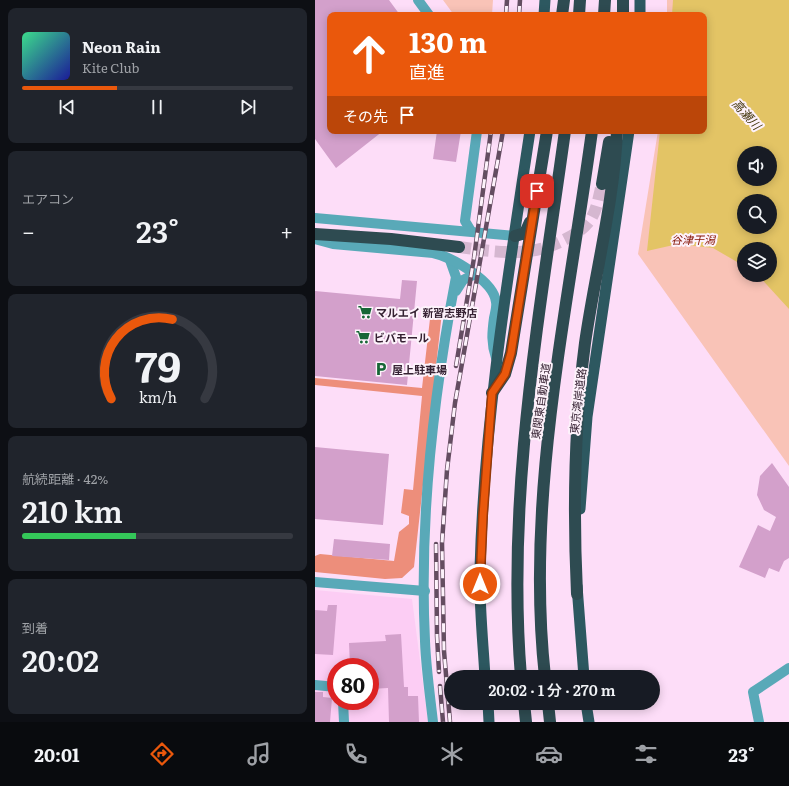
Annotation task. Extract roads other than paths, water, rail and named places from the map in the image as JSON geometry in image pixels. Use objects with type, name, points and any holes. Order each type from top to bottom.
[{"type":"highway","points":[[544,12],[545,0]]},
{"type":"highway","points":[[563,12],[564,0]]},
{"type":"highway","points":[[579,12],[580,0]]},
{"type":"highway","points":[[604,12],[605,0]]},
{"type":"highway","points":[[623,0],[623,12]]},
{"type":"highway","points":[[639,12],[640,0]]},
{"type":"highway","points":[[485,670],[480,570],[492,393],[530,134]]},
{"type":"highway","points":[[492,393],[505,374],[511,353],[546,134]]},
{"type":"highway","name":"東関東自動車道","points":[[521,670],[517,590],[519,498],[525,431],[565,134]]},
{"type":"highway","name":"東関東自動車道","points":[[544,670],[541,628],[541,514],[547,443],[592,134]]},
{"type":"highway","points":[[602,184],[610,134]]},
{"type":"highway","points":[[577,594],[574,496],[577,418],[585,343],[611,187],[617,134]]},
{"type":"highway","name":"東京湾岸道路","points":[[583,670],[577,594],[580,511],[587,417],[629,134]]},
{"type":"highway","points":[[515,236],[527,231],[534,206]]},
{"type":"highway","points":[[315,234],[391,239],[459,247]]},
{"type":"highway","points":[[488,710],[489,722]]},
{"type":"highway","points":[[525,710],[526,722]]},
{"type":"highway","points":[[549,710],[550,722]]},
{"type":"highway","points":[[587,710],[589,722]]},
{"type":"street","points":[[418,0],[427,12]]},
{"type":"street","points":[[471,231],[466,224],[466,211],[477,134]]},
{"type":"street","points":[[446,230],[461,223],[466,211]]},
{"type":"street","points":[[315,218],[515,236]]},
{"type":"street","points":[[315,239],[333,244],[433,253],[450,260],[475,274],[495,295],[497,304],[492,344],[496,358]]},
{"type":"street","points":[[433,722],[425,641],[425,508],[435,401],[456,277],[450,260]]},
{"type":"street","points":[[452,302],[459,283],[467,277],[475,274]]},
{"type":"street","points":[[315,582],[425,591]]},
{"type":"street","points":[[759,722],[753,692],[789,668]]},
{"type":"street","points":[[315,685],[327,686]]},
{"type":"street","points":[[343,710],[344,722]]},
{"type":"water","name":"高瀬川","points":[[673,0],[789,0],[789,309],[764,282],[777,282],[777,242],[737,242],[737,262],[713,248],[678,244],[647,251],[660,134],[707,134],[707,12],[672,12]]},
{"type":"tunnel","points":[[459,247],[486,251],[513,252],[551,246],[575,234],[588,223],[595,211],[602,184]]},
{"type":"railway","points":[[506,12],[507,0]]},
{"type":"railway","points":[[519,12],[520,0]]},
{"type":"railway","points":[[456,366],[474,258],[491,134]]},
{"type":"railway","points":[[450,722],[444,651],[442,543],[447,470],[455,403],[502,134]]},
{"type":"railway","points":[[436,544],[439,672]]},
{"type":"railway","points":[[440,686],[443,722]]},
{"type":"place","name":"マルエイ 新習志野店","points":[[365,312]]},
{"type":"place","name":"ビバモール","points":[[363,337]]},
{"type":"place","name":"屋上駐車場","points":[[381,369]]},
{"type":"park label","name":"谷津干潟","points":[[693,239]]}]
